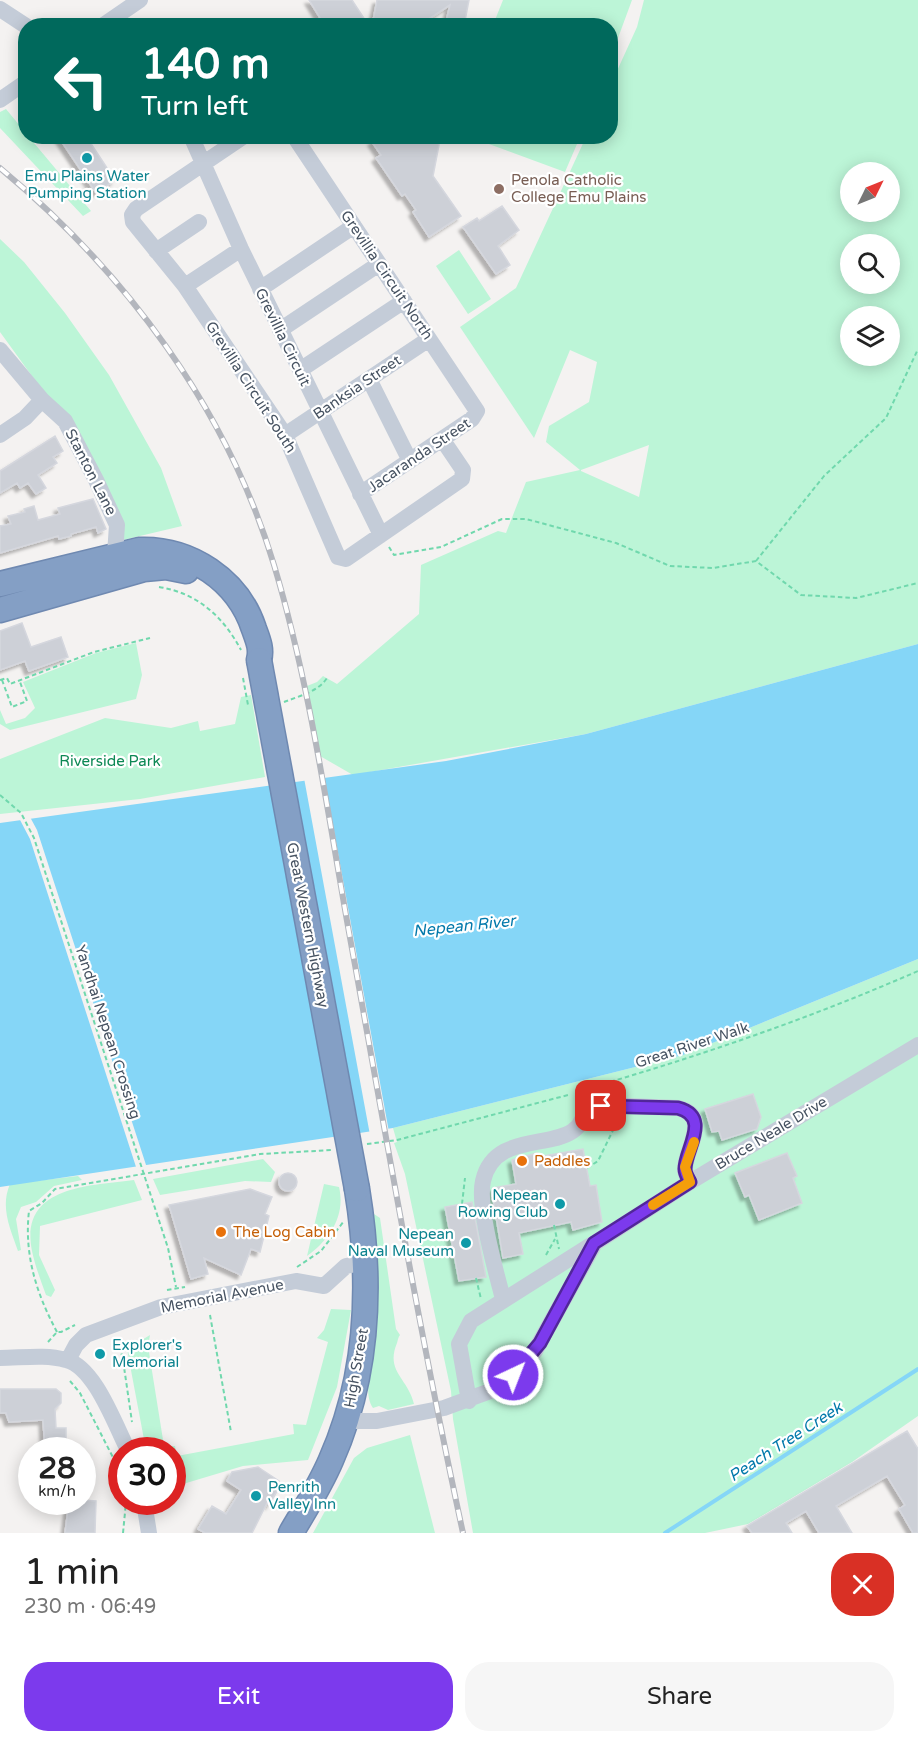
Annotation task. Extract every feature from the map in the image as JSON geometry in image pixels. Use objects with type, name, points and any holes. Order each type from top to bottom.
[{"type":"highway","name":"Great Western Highway","points":[[0,584],[115,554],[152,549],[179,556],[209,569],[233,590],[246,609],[261,651],[251,657]]},
{"type":"highway","name":"Great Western Highway","points":[[0,610],[144,569],[177,569],[208,581],[230,599],[245,623],[357,1189]]},
{"type":"highway","name":"High Street","points":[[291,1533],[330,1462],[346,1421],[364,1335],[366,1262],[357,1189]]},
{"type":"street","points":[[123,18],[140,0]]},
{"type":"street","points":[[0,9],[18,21]]},
{"type":"street","points":[[0,100],[18,88]]},
{"type":"street","name":"Grevillia Circuit","points":[[194,144],[260,290],[381,535]]},
{"type":"street","points":[[203,165],[233,144]]},
{"type":"street","name":"Grevillia Circuit North","points":[[299,144],[474,405],[476,414]]},
{"type":"street","name":"Grevillia Circuit South","points":[[203,165],[136,209],[132,218],[135,226],[185,286],[285,435],[338,557],[346,559],[381,535]]},
{"type":"street","points":[[156,250],[199,222]]},
{"type":"street","points":[[260,290],[354,226]]},
{"type":"street","points":[[185,286],[241,249]]},
{"type":"street","points":[[280,330],[379,264]]},
{"type":"street","points":[[300,370],[404,301]]},
{"type":"street","name":"Banksia Street","points":[[285,435],[429,339]]},
{"type":"street","name":"Stanton Lane","points":[[0,350],[42,400],[64,421],[117,525],[115,554]]},
{"type":"street","points":[[369,379],[410,461]]},
{"type":"street","points":[[0,435],[25,418],[42,400]]},
{"type":"street","name":"Jacaranda Street","points":[[360,494],[476,414]]},
{"type":"street","points":[[381,535],[462,478],[463,470],[442,439]]},
{"type":"street","name":"Bruce Neale Drive","points":[[469,1401],[459,1344],[466,1327],[484,1311],[566,1262],[690,1182],[918,1045]]},
{"type":"street","points":[[584,1095],[601,1106],[678,1108],[691,1114],[695,1136],[685,1167],[690,1182]]},
{"type":"street","points":[[503,1299],[482,1196],[486,1172],[507,1148],[572,1133],[583,1121],[584,1095]]},
{"type":"street","name":"Bruce Neale Drive","points":[[346,1421],[377,1421],[469,1401],[503,1383],[535,1351],[594,1243]]},
{"type":"street","name":"Memorial Avenue","points":[[67,1367],[76,1345],[86,1335],[161,1307],[296,1281],[324,1286],[346,1266],[366,1262]]},
{"type":"street","points":[[0,1358],[52,1358],[67,1367],[81,1369],[92,1382],[121,1437]]},
{"type":"street","points":[[146,1515],[149,1533]]},
{"type":"path","points":[[381,535],[394,555],[441,547],[502,519],[526,519],[616,543],[670,566],[712,568],[756,561],[824,476],[886,418],[918,349]]},
{"type":"path","points":[[756,561],[801,595],[856,598],[918,583]]},
{"type":"path","points":[[154,586],[188,595],[206,606],[228,627],[251,657]]},
{"type":"path","points":[[20,681],[27,701],[12,707],[1,680],[8,678],[10,684],[94,652],[150,638]]},
{"type":"path","name":"Yandhai Nepean Crossing","points":[[0,795],[21,813],[34,838],[168,1248],[176,1287],[195,1286]]},
{"type":"path","name":"Great River Walk","points":[[397,1140],[584,1095],[842,1004],[918,971]]},
{"type":"path","points":[[587,1168],[598,1161],[627,1108]]},
{"type":"path","points":[[48,1342],[57,1332],[45,1308],[27,1250],[29,1211],[55,1189],[260,1154],[326,1151]]},
{"type":"path","points":[[462,1204],[465,1178]]},
{"type":"path","points":[[290,1269],[305,1263],[321,1251],[346,1219]]},
{"type":"path","points":[[554,1225],[555,1239],[566,1262]]},
{"type":"path","points":[[545,1256],[555,1239]]},
{"type":"path","points":[[476,1278],[484,1311]]},
{"type":"path","points":[[210,1315],[231,1431]]},
{"type":"path","points":[[116,1334],[123,1360],[133,1430]]},
{"type":"path","points":[[67,1367],[108,1448]]},
{"type":"path","points":[[123,1533],[125,1515]]},
{"type":"green space","points":[[503,0],[632,0],[618,38],[618,18],[496,18]]},
{"type":"green space","points":[[644,0],[918,0],[918,644],[586,734],[353,775],[320,756],[307,686],[317,682],[323,676],[337,684],[419,614],[421,565],[498,531],[506,533],[526,482],[580,470],[546,442],[549,426],[589,402],[597,362],[570,350],[534,438],[460,327],[516,288],[583,144],[618,144],[618,69],[637,27]],"holes":[[[649,445],[639,497],[581,471],[581,470]]]},
{"type":"green space","points":[[6,109],[18,124],[18,144],[35,144],[91,211],[83,216],[0,128],[0,112]]},
{"type":"green space","points":[[489,144],[577,144],[565,172]]},
{"type":"green space","points":[[0,239],[24,262],[65,313],[109,375],[161,468],[182,526],[123,540],[37,383],[0,332]]},
{"type":"green space","points":[[459,250],[491,299],[468,314],[436,266]]},
{"type":"green space","points":[[136,643],[142,675],[136,699],[10,730],[0,724],[0,710],[6,724],[25,718],[35,708],[23,682],[96,653]]},
{"type":"green space","name":"Riverside Park","points":[[251,695],[265,777],[140,799],[0,814],[0,759],[105,718],[171,728],[198,721],[200,731],[235,724],[241,697]]},
{"type":"green space","points":[[918,959],[918,1416],[852,1462],[748,1524],[705,1533],[473,1533],[453,1419],[451,1391],[405,1174],[394,1143],[397,1142],[393,1128],[683,1055]]},
{"type":"green space","points":[[263,1159],[275,1172],[271,1182],[245,1181],[160,1195],[153,1179]]},
{"type":"green space","points":[[78,1176],[82,1180],[54,1186],[36,1202],[21,1207],[16,1219],[21,1250],[18,1251],[6,1209],[10,1184]]},
{"type":"green space","points":[[134,1180],[142,1200],[40,1226],[39,1255],[55,1290],[51,1297],[46,1295],[32,1251],[31,1230],[36,1213],[46,1202],[61,1193],[97,1184]]},
{"type":"green space","points":[[324,1184],[339,1187],[341,1198],[338,1217],[329,1235],[307,1256]]},
{"type":"green space","points":[[374,1214],[380,1218],[396,1329],[400,1335],[394,1361],[414,1404],[388,1410],[379,1406],[373,1408],[368,1394],[377,1313],[369,1215]]},
{"type":"green space","points":[[331,1309],[351,1310],[337,1387],[308,1460],[243,1466],[186,1483],[186,1454],[294,1434],[293,1424],[306,1425],[328,1342],[317,1338],[324,1330]]},
{"type":"green space","points":[[150,1335],[148,1346],[163,1437],[144,1437],[127,1349]]},
{"type":"green space","points":[[410,1435],[435,1533],[313,1533],[354,1458],[367,1448]]},
{"type":"water","name":"Nepean River","points":[[918,644],[918,959],[683,1055],[393,1128],[0,1187],[0,823],[446,761],[586,734]]},
{"type":"pier","points":[[324,776],[389,1132],[370,1135],[304,778]]},
{"type":"pier","points":[[30,817],[37,830],[147,1168],[137,1170],[30,839],[19,818]]},
{"type":"building","points":[[309,0],[352,0],[364,18],[320,18]]},
{"type":"building","points":[[377,0],[469,0],[466,18],[447,18],[450,5],[430,18],[374,18]]},
{"type":"building","name":"Emu Plains Water Pumping Station","points":[[63,144],[91,144],[115,180],[96,193]]},
{"type":"building","points":[[373,144],[438,144],[433,176],[461,216],[429,237],[413,212],[416,210],[405,194],[402,196],[376,158],[381,155]]},
{"type":"building","points":[[502,206],[519,230],[498,246],[510,265],[496,274],[463,227],[477,218],[479,221]]},
{"type":"building","points":[[55,436],[63,451],[53,457],[57,463],[38,475],[46,488],[36,494],[28,483],[20,488],[17,483],[0,493],[0,471]]},
{"type":"building","points":[[93,499],[106,529],[98,533],[96,527],[71,534],[71,536],[59,539],[58,536],[0,553],[0,526],[11,524],[8,516],[25,512],[24,509],[34,506],[38,520],[60,514],[58,508]]},
{"type":"building","points":[[22,623],[31,647],[61,637],[68,657],[29,671],[25,661],[0,670],[0,631]]},
{"type":"building","points":[[753,1094],[761,1117],[757,1129],[722,1140],[719,1131],[712,1132],[705,1109]]},
{"type":"building","name":"Nepean Rowing Club","points":[[583,1149],[590,1186],[596,1185],[602,1222],[573,1230],[571,1222],[519,1233],[523,1254],[503,1258],[492,1193],[493,1188],[516,1184],[512,1160],[537,1153],[538,1157]]},
{"type":"building","points":[[787,1153],[797,1176],[793,1178],[802,1203],[759,1220],[749,1195],[745,1197],[735,1173]]},
{"type":"building","points":[[284,1173],[292,1173],[297,1178],[295,1189],[284,1191],[279,1186],[279,1178]]},
{"type":"building","name":"The Log Cabin","points":[[250,1189],[272,1197],[265,1214],[269,1216],[260,1252],[251,1249],[241,1275],[204,1258],[208,1274],[191,1279],[169,1205]]},
{"type":"building","points":[[472,1202],[486,1277],[459,1281],[445,1207]]},
{"type":"building","points":[[0,1389],[56,1389],[61,1393],[61,1403],[55,1409],[56,1428],[66,1428],[66,1437],[44,1437],[43,1420],[9,1422],[6,1413],[0,1413]]},
{"type":"building","points":[[907,1431],[918,1449],[918,1533],[913,1533],[899,1509],[905,1505],[887,1476],[836,1506],[852,1533],[819,1533],[806,1511],[786,1523],[792,1533],[752,1533],[747,1526]]},
{"type":"building","name":"Penrith Valley Inn","points":[[258,1467],[279,1481],[280,1486],[269,1505],[267,1503],[252,1533],[205,1533],[198,1529],[212,1506],[226,1514],[241,1490],[227,1481],[232,1472]]},
{"type":"building","points":[[67,1515],[96,1515],[95,1533],[65,1533]]},
{"type":"waterway","name":"Peach Tree Creek","points":[[665,1533],[918,1369]]},
{"type":"railway","points":[[0,168],[46,208],[89,252],[129,298],[166,347],[200,398],[229,451],[254,507],[274,565],[300,664],[320,764],[406,1249],[463,1533]]},
{"type":"slow traffic","points":[[653,1205],[690,1182],[685,1167],[694,1142]]},
{"type":"place","name":"Emu Plains Water Pumping Station","points":[[87,158]]},
{"type":"place","name":"Penola Catholic College Emu Plains","points":[[499,189]]},
{"type":"place","name":"Paddles","points":[[522,1161]]},
{"type":"place","name":"Nepean Rowing Club","points":[[560,1204]]},
{"type":"place","name":"The Log Cabin","points":[[221,1232]]},
{"type":"place","name":"Nepean Naval Museum","points":[[466,1243]]},
{"type":"place","name":"Explorer's Memorial","points":[[100,1354]]},
{"type":"place","name":"Penrith Valley Inn","points":[[256,1496]]},
{"type":"route","points":[[513,1375],[540,1343],[594,1243],[690,1182],[685,1167],[695,1136],[695,1125],[691,1114],[678,1108],[601,1106]]}]
